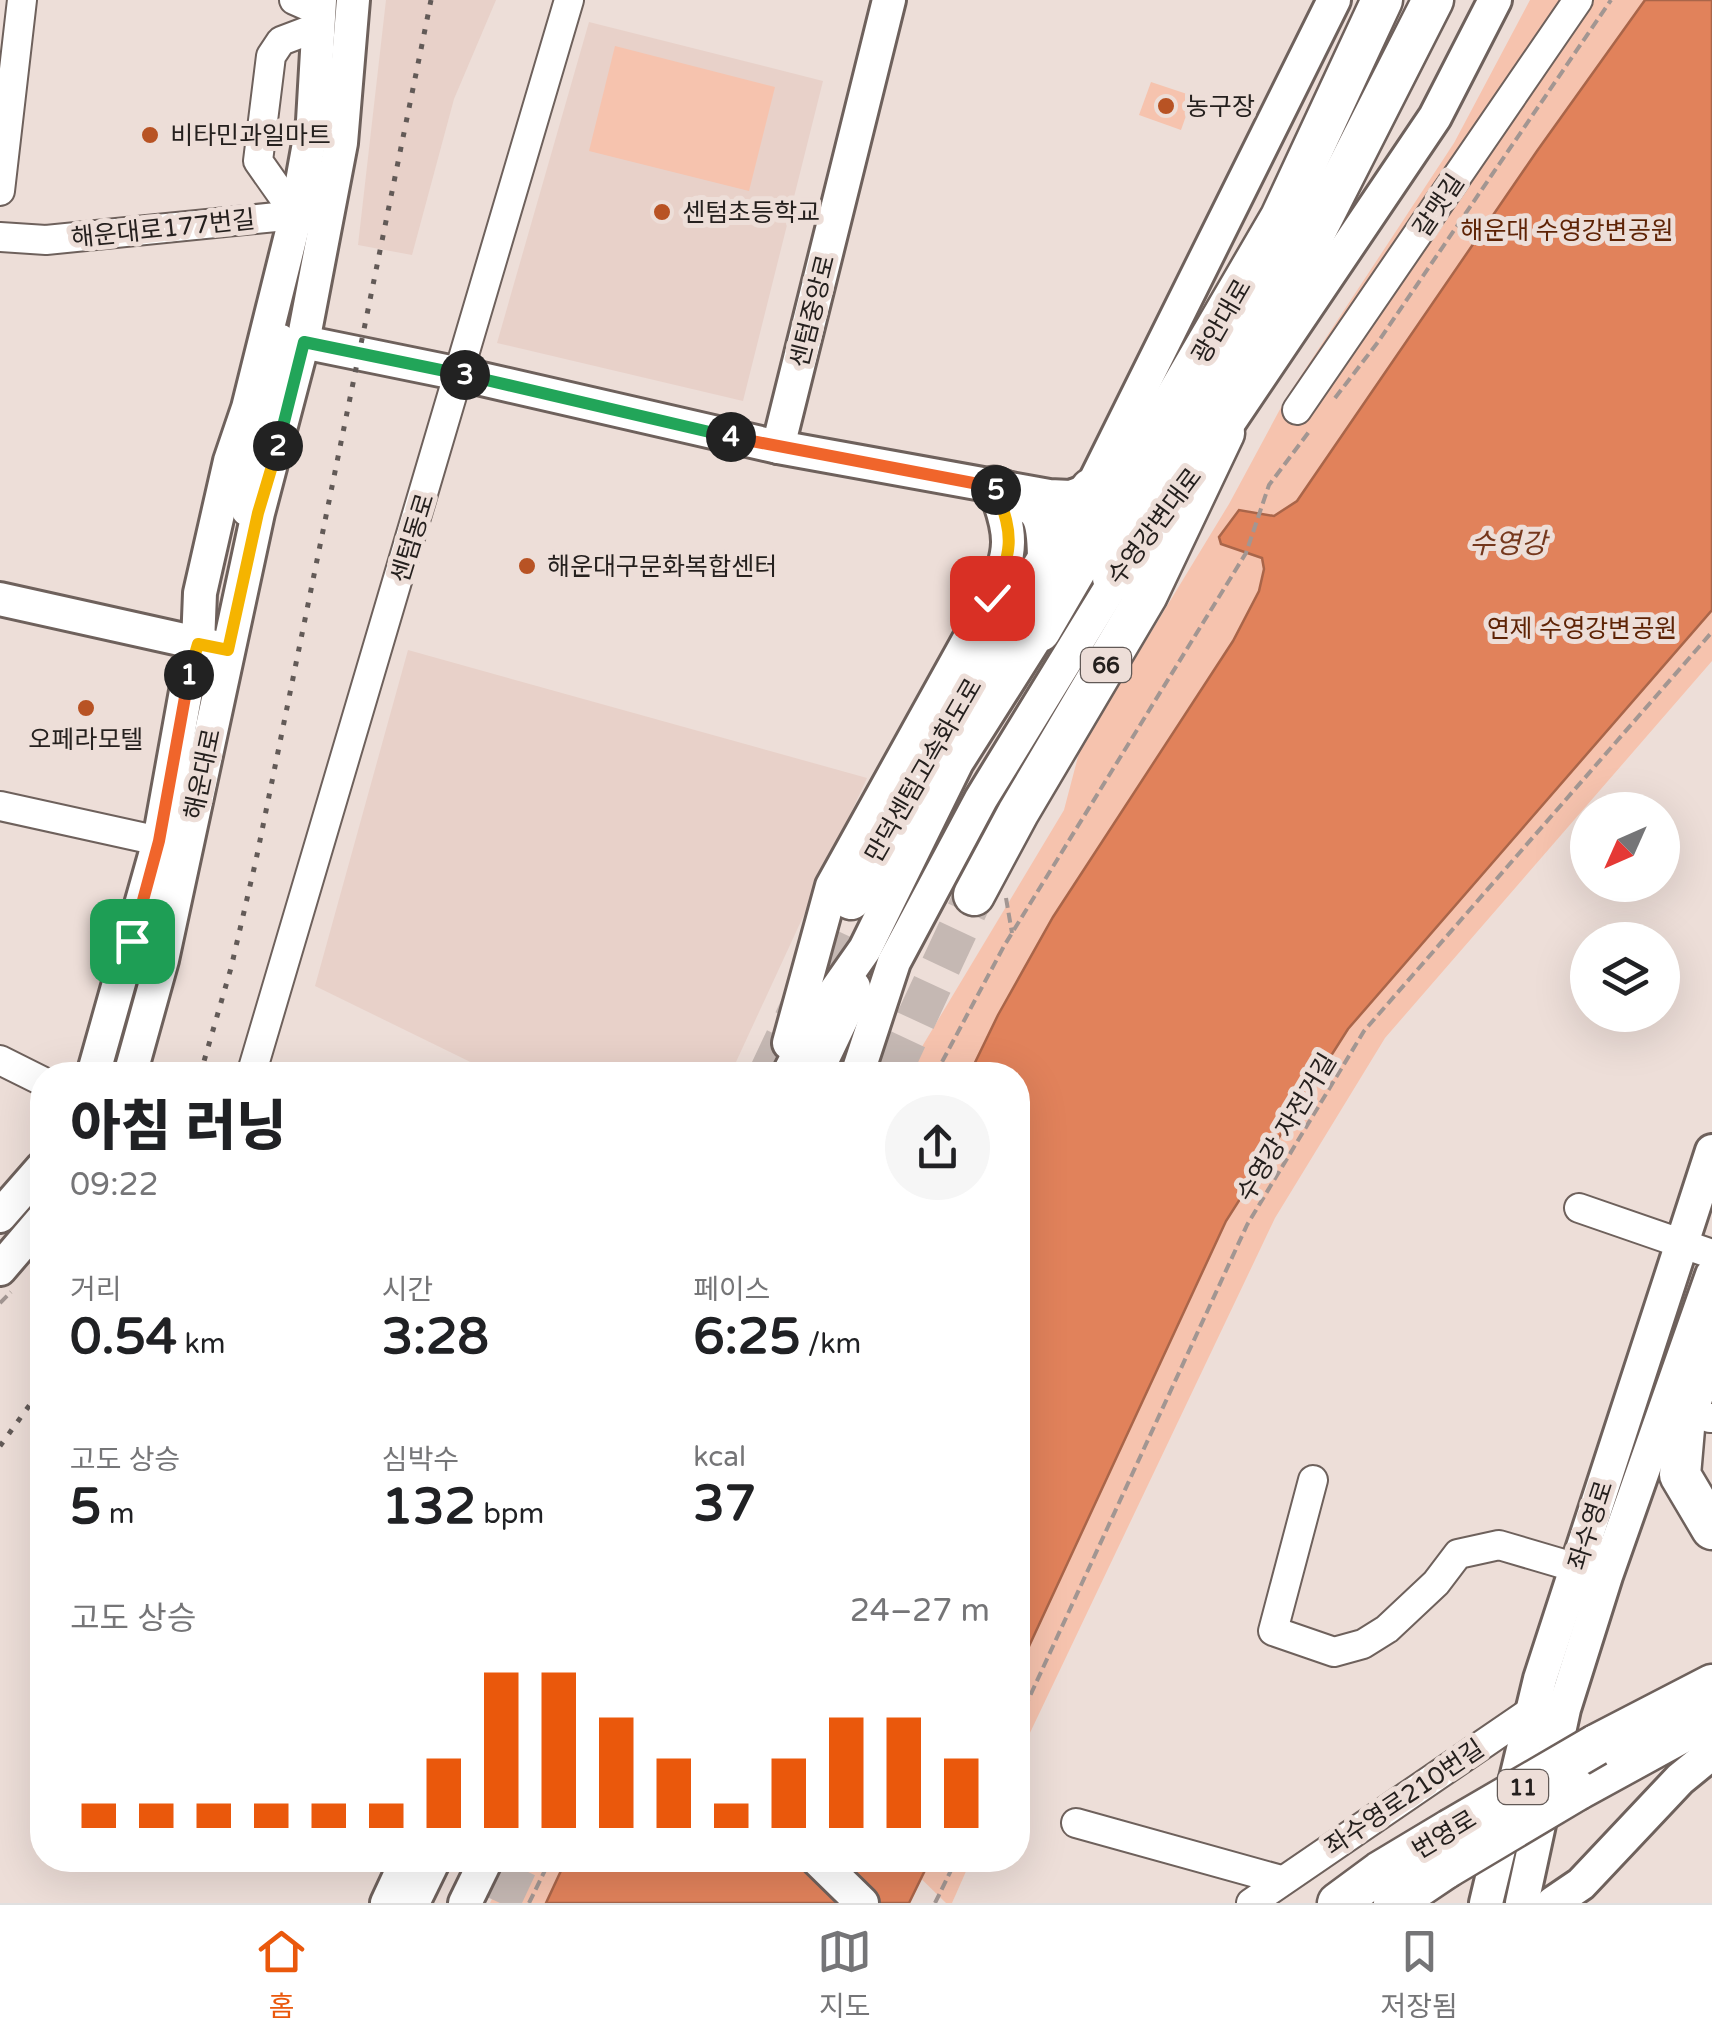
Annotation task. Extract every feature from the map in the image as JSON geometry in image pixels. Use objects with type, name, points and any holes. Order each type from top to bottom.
[{"type":"highway","name":"광안대로","points":[[1040,630],[1281,217],[1382,0]]},
{"type":"highway","name":"광안대로","points":[[1114,578],[1313,236],[1433,0]]},
{"type":"highway","name":"66","points":[[974,895],[1147,595],[1227,428]]},
{"type":"highway","points":[[994,487],[1028,500],[1047,521],[1048,557]]},
{"type":"highway","name":"만덕센텀고속화도로","points":[[851,899],[937,740],[1090,488]]},
{"type":"highway","points":[[1712,1341],[1685,1417],[1680,1476],[1712,1529]]},
{"type":"highway","name":"번영로","points":[[1394,1903],[1448,1849],[1596,1745],[1712,1686]]},
{"type":"highway","name":"번영로","points":[[1338,1903],[1380,1872],[1448,1849],[1576,1790],[1712,1716]]},
{"type":"main road","name":"해운대로","points":[[213,647],[200,592],[230,461],[311,216],[341,143],[352,0]]},
{"type":"main road","name":"센텀중앙로","points":[[778,448],[889,0]]},
{"type":"main road","name":"수영강변대로","points":[[859,1062],[880,955],[958,762],[1040,630],[1090,488],[1334,0]]},
{"type":"main road","name":"수영강변대로","points":[[795,1062],[818,1016],[880,955],[981,799],[1114,578],[1227,428],[1435,116],[1495,0]]},
{"type":"main road","name":"해운대로","points":[[134,1062],[162,960],[213,647],[258,513],[304,342],[311,216],[313,10]]},
{"type":"main road","points":[[304,342],[778,448],[1050,496],[1071,496],[1090,488]]},
{"type":"main road","points":[[784,1062],[832,886],[992,598],[1008,562],[1010,530],[994,487]]},
{"type":"main road","points":[[0,599],[213,647]]},
{"type":"main road","name":"해운대로","points":[[98,1062],[159,841],[188,680],[213,647]]},
{"type":"main road","points":[[821,1062],[880,955]]},
{"type":"main road","points":[[844,1062],[880,955]]},
{"type":"main road","name":"좌수영로","points":[[1486,1903],[1696,1248],[1712,1151]]},
{"type":"main road","points":[[0,1216],[30,1185]]},
{"type":"main road","name":"좌수영로","points":[[1591,1573],[1712,1275]]},
{"type":"main road","name":"좌수영로","points":[[1522,1903],[1548,1709]]},
{"type":"main road","points":[[1554,1903],[1581,1884],[1680,1779],[1712,1753]]},
{"type":"main road","points":[[387,1903],[401,1872]]},
{"type":"main road","points":[[413,1903],[428,1872]]},
{"type":"main road","points":[[437,1903],[452,1872]]},
{"type":"main road","points":[[465,1903],[480,1872]]},
{"type":"main road","points":[[830,1872],[862,1903]]},
{"type":"street","points":[[0,190],[22,0]]},
{"type":"street","name":"센텀동로","points":[[256,1062],[569,0]]},
{"type":"street","name":"갈맷길","points":[[1305,419],[1578,0]]},
{"type":"street","points":[[258,513],[270,387],[311,216],[258,162],[271,56],[313,10]]},
{"type":"street","name":"해운대로177번길","points":[[0,237],[46,240],[311,216]]},
{"type":"street","points":[[0,806],[159,841]]},
{"type":"street","points":[[0,1060],[30,1075]]},
{"type":"street","points":[[14,1250],[30,1199]]},
{"type":"street","points":[[1579,1208],[1696,1248]]},
{"type":"street","points":[[1313,1480],[1273,1631],[1334,1652],[1364,1644],[1387,1629],[1436,1583],[1458,1554],[1498,1545],[1591,1573]]},
{"type":"street","name":"좌수영로210번길","points":[[1251,1903],[1548,1709]]},
{"type":"street","points":[[1076,1823],[1281,1880]]},
{"type":"path","points":[[1334,399],[1378,342],[1612,0]]},
{"type":"path","points":[[942,1062],[1004,946],[1246,553],[1269,485],[1305,419]]},
{"type":"path","name":"수영강 자전거길","points":[[1030,1696],[1247,1225],[1364,1031],[1712,632]]},
{"type":"path","points":[[529,1903],[544,1872]]},
{"type":"path","points":[[934,1903],[950,1872]]},
{"type":"shaded area","points":[[386,0],[496,0],[454,99],[412,255],[358,245]]},
{"type":"shaded area","name":"센텀초등학교","points":[[589,22],[823,81],[743,401],[497,343]]},
{"type":"shaded area","points":[[408,650],[867,778],[736,1062],[470,1062],[315,986]]},
{"type":"green space","name":"수영강","points":[[1530,0],[1712,0],[1712,661],[1598,792],[1570,792],[1570,825],[1385,1038],[1275,1218],[1030,1733],[1030,1062],[913,1062],[1064,810],[1080,749],[1229,504],[1285,400],[1454,143]]},
{"type":"green space","points":[[615,46],[775,87],[749,191],[589,151]]},
{"type":"green space","name":"농구장","points":[[1151,82],[1193,96],[1181,130],[1139,115]]},
{"type":"green space","points":[[505,1872],[791,1872],[823,1903],[490,1903]]},
{"type":"green space","points":[[914,1872],[966,1872],[952,1903],[946,1903]]},
{"type":"water","name":"수영강","points":[[1645,0],[1712,0],[1712,610],[1348,1029],[1226,1221],[1030,1644],[1030,1062],[975,1062],[1053,917],[1233,641],[1259,591],[1262,558],[1221,544],[1219,537],[1239,510],[1274,516],[1297,501]]},
{"type":"water","points":[[560,1872],[924,1872],[909,1903],[546,1903]]},
{"type":"tunnel","points":[[896,1062],[974,895]]},
{"type":"tunnel","points":[[774,1062],[851,899]]},
{"type":"tunnel","points":[[500,1903],[514,1872]]},
{"type":"railway","points":[[204,1062],[256,860],[431,0]]},
{"type":"railway","points":[[0,1446],[30,1405]]},
{"type":"place","name":"농구장","points":[[1166,106]]},
{"type":"place","name":"비타민과일마트","points":[[150,135]]},
{"type":"place","name":"센텀초등학교","points":[[662,212]]},
{"type":"place","name":"해운대구문화복합센터","points":[[527,566]]},
{"type":"place","name":"오페라모텔","points":[[86,708]]},
{"type":"route","points":[[132,941],[159,841],[198,644],[228,650],[258,513],[304,342],[778,448],[994,487],[1010,530],[1008,562],[992,598]]},
{"type":"park label","name":"해운대 수영강변공원","points":[[1567,230]]},
{"type":"park label","name":"연제 수영강변공원","points":[[1582,628]]}]
